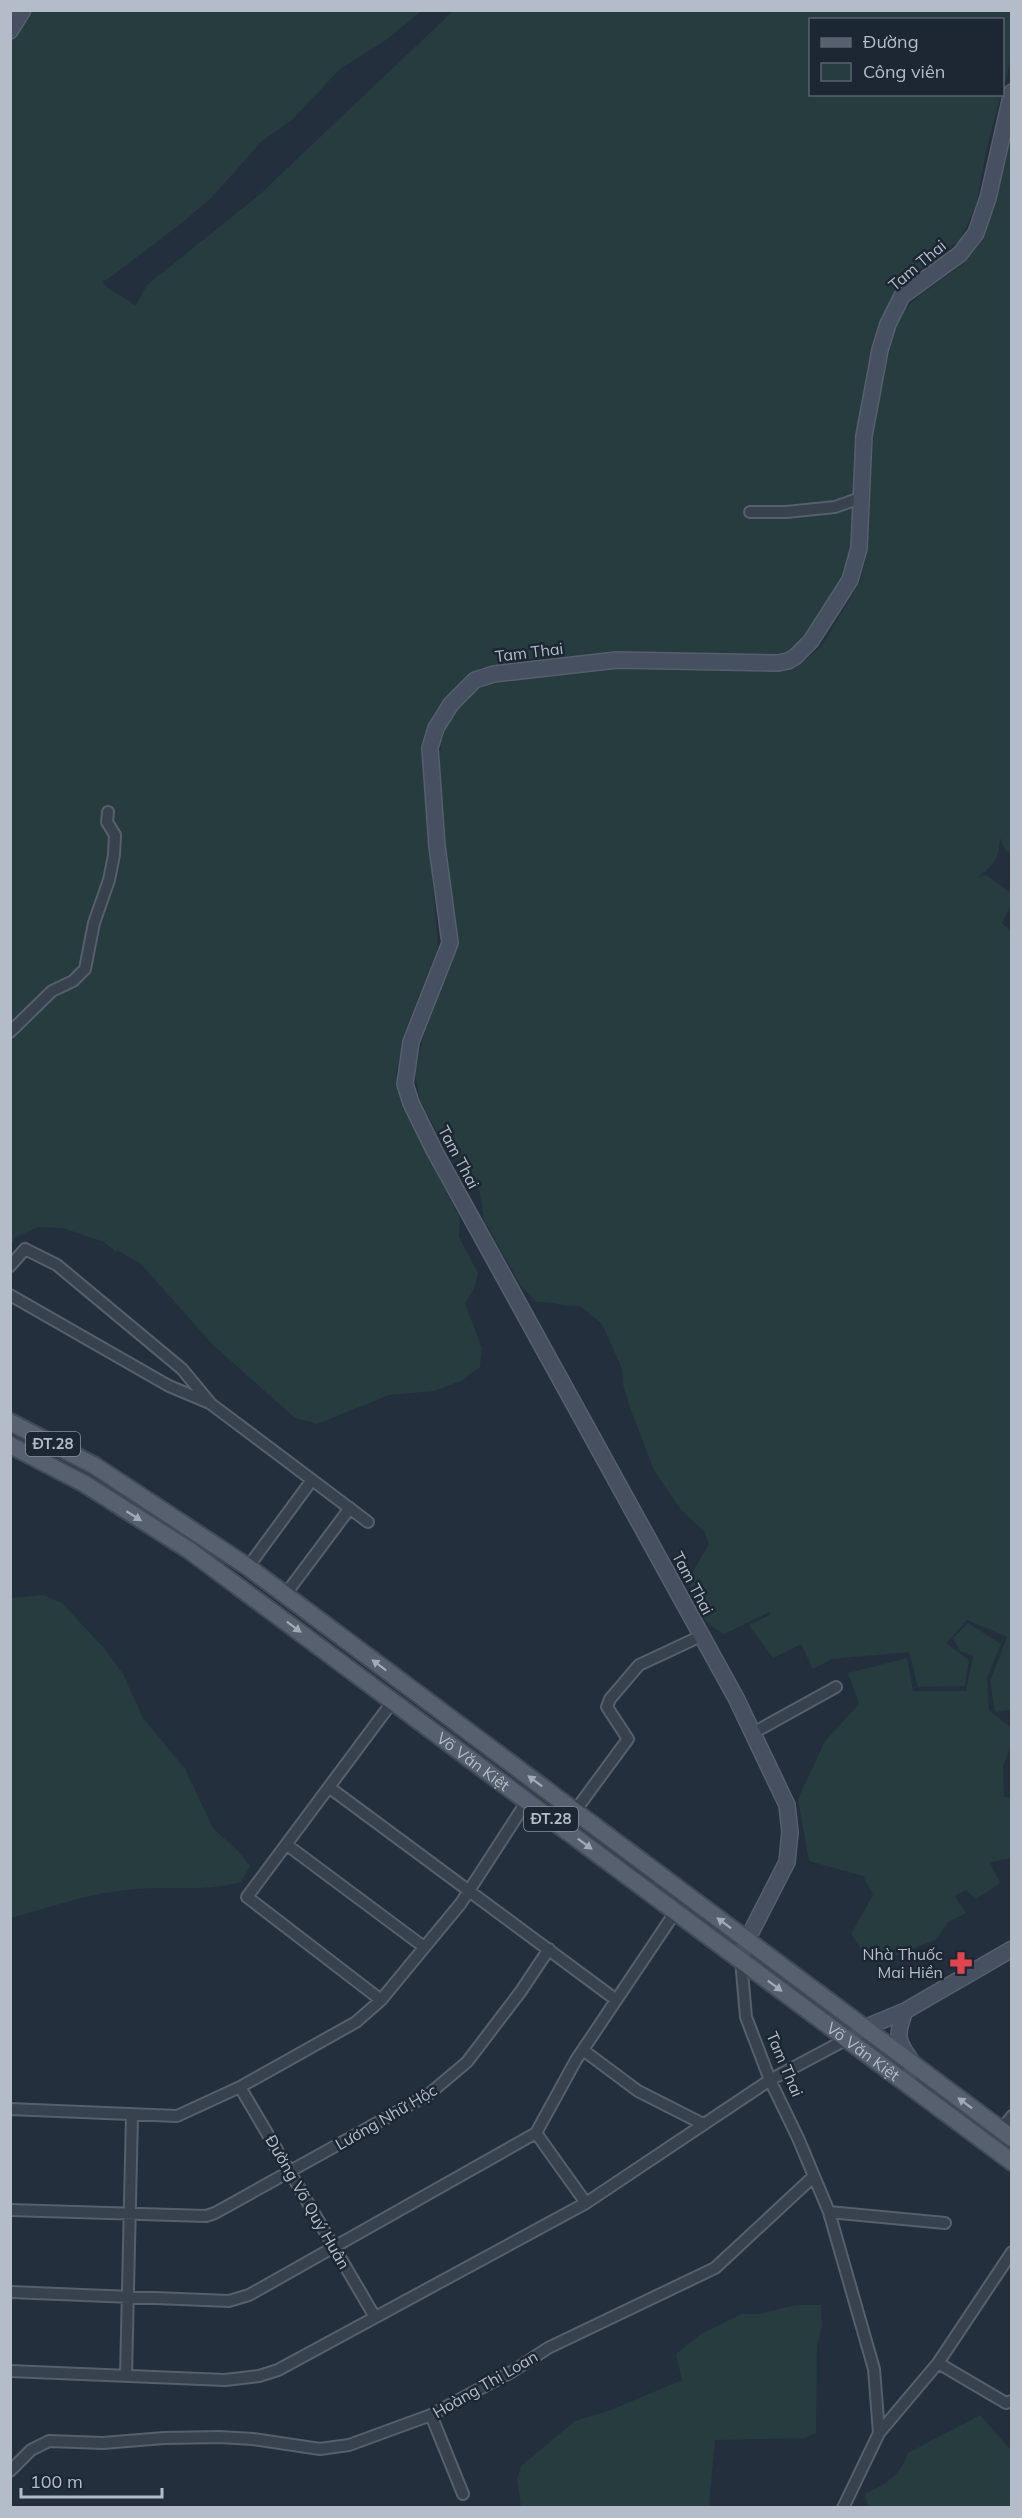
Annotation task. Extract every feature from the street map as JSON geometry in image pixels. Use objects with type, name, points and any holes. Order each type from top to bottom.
[{"type":"main road","name":"Võ Văn Kiệt","points":[[10,1422],[95,1466],[248,1567],[1006,2134]]},
{"type":"main road","name":"Võ Văn Kiệt","points":[[10,1444],[85,1484],[189,1550],[1011,2162]]},
{"type":"main road","points":[[85,1484],[95,1466]]},
{"type":"street","points":[[10,31],[24,10]]},
{"type":"street","name":"Tam Thai","points":[[843,2508],[879,2433],[879,2410],[869,2346],[829,2212],[770,2080],[746,2017],[741,1960],[747,1940],[787,1862],[790,1832],[787,1805],[753,1733],[701,1636],[434,1150],[411,1103],[405,1084],[411,1042],[450,943],[437,846],[430,748],[435,728],[451,704],[474,680],[494,674],[617,660],[778,663],[788,661],[803,651],[854,572],[859,548],[864,436],[880,350],[888,324],[902,296],[960,254],[976,233],[988,198],[1011,92]]},
{"type":"street","points":[[750,512],[786,512],[835,507],[860,498]]},
{"type":"street","points":[[10,1032],[52,991],[73,981],[85,969],[94,923],[109,880],[114,855],[115,835],[107,822],[108,812]]},
{"type":"street","points":[[10,1266],[25,1249],[57,1265],[182,1369],[211,1404],[368,1522]]},
{"type":"street","points":[[10,1295],[169,1386],[211,1404]]},
{"type":"street","points":[[248,1567],[312,1480]]},
{"type":"street","points":[[285,1595],[350,1508]]},
{"type":"street","points":[[574,1811],[628,1739],[607,1707],[610,1699],[639,1665],[701,1636]]},
{"type":"street","points":[[753,1733],[836,1688]]},
{"type":"street","points":[[381,2000],[247,1897],[393,1701]]},
{"type":"street","points":[[330,1788],[615,1999]]},
{"type":"street","points":[[10,2109],[132,2116],[177,2116],[240,2087],[356,2022],[381,2000],[469,1891],[527,1801]]},
{"type":"street","points":[[286,1845],[424,1947]]},
{"type":"street","points":[[10,2292],[229,2301],[249,2295],[335,2248],[536,2133],[615,1999],[676,1911]]},
{"type":"street","name":"Lương Nhữ Hộc","points":[[10,2210],[206,2216],[215,2213],[429,2094],[460,2070],[521,1991],[549,1949]]},
{"type":"street","points":[[10,2371],[225,2380],[259,2376],[278,2370],[586,2203],[770,2080],[864,2028],[905,2011],[1011,1949]]},
{"type":"street","points":[[905,2011],[898,2030],[900,2044],[915,2066],[905,2082]]},
{"type":"street","points":[[583,2050],[638,2091],[703,2124]]},
{"type":"street","name":"Đường Võ Quý Huân","points":[[240,2087],[375,2317]]},
{"type":"street","points":[[126,2376],[132,2116]]},
{"type":"street","points":[[1006,2134],[1011,2116]]},
{"type":"street","points":[[536,2133],[586,2203]]},
{"type":"street","name":"Hoàng Thị Loan","points":[[10,2471],[31,2450],[49,2441],[103,2443],[164,2438],[253,2439],[320,2449],[349,2445],[431,2415],[513,2371],[548,2348],[715,2268],[814,2176]]},
{"type":"street","points":[[829,2212],[945,2223]]},
{"type":"street","points":[[879,2433],[938,2363],[1011,2252]]},
{"type":"street","points":[[938,2363],[1006,2403],[1011,2401]]},
{"type":"street","points":[[431,2415],[463,2494]]},
{"type":"green space","points":[[11,11],[421,11],[386,40],[340,69],[292,120],[262,141],[211,198],[183,222],[108,279],[102,281],[109,289],[135,306],[147,285],[258,196],[453,11],[1011,11],[1011,58],[1004,87],[1004,18],[809,18],[809,96],[1001,96],[986,152],[976,206],[960,240],[898,285],[881,319],[867,369],[857,438],[852,507],[853,552],[850,566],[802,642],[787,653],[764,656],[641,652],[518,660],[473,672],[435,711],[424,735],[422,759],[438,948],[404,1035],[396,1074],[405,1106],[423,1147],[460,1218],[459,1237],[478,1273],[474,1289],[465,1304],[482,1348],[480,1367],[461,1381],[434,1391],[389,1395],[317,1424],[295,1418],[213,1345],[141,1264],[117,1250],[116,1252],[104,1242],[63,1228],[38,1227],[16,1237],[11,1245]]},
{"type":"green space","points":[[1011,130],[1012,853],[1005,850],[1000,838],[995,861],[977,877],[986,875],[1012,894],[1011,905],[1002,923],[1012,932],[1011,1710],[995,1712],[990,1681],[1007,1637],[967,1620],[946,1643],[969,1660],[965,1686],[918,1687],[909,1652],[832,1659],[813,1669],[801,1644],[773,1658],[749,1625],[770,1615],[770,1612],[724,1634],[703,1618],[694,1603],[690,1587],[694,1570],[709,1544],[704,1531],[681,1510],[654,1470],[630,1408],[623,1384],[622,1369],[602,1324],[580,1306],[537,1302],[521,1286],[484,1220],[479,1188],[464,1160],[445,1147],[420,1101],[415,1071],[424,1035],[457,947],[457,927],[440,792],[442,741],[451,716],[465,699],[490,684],[609,667],[784,671],[796,667],[821,647],[860,582],[867,552],[867,505],[877,398],[896,327],[906,308],[963,264],[974,251],[991,210]]},
{"type":"green space","points":[[43,1595],[62,1603],[104,1648],[123,1674],[143,1718],[185,1769],[213,1828],[238,1851],[250,1866],[241,1882],[201,1888],[150,1888],[104,1893],[11,1918],[11,1598]]},
{"type":"green space","points":[[968,1623],[1001,1644],[987,1678],[989,1710],[1011,1726],[1011,1747],[1003,1766],[1004,1797],[1011,1798],[1011,1858],[990,1863],[1000,1883],[976,1899],[966,1890],[955,1896],[966,1913],[948,1922],[937,1939],[889,1958],[864,1953],[851,1934],[873,1895],[863,1876],[809,1861],[798,1799],[825,1741],[859,1704],[848,1673],[907,1658],[913,1691],[966,1691],[973,1656],[960,1651],[953,1638]]},
{"type":"green space","points":[[796,2305],[821,2305],[822,2326],[817,2346],[816,2433],[804,2438],[715,2440],[709,2507],[521,2507],[517,2479],[521,2466],[575,2421],[611,2410],[682,2380],[676,2354],[701,2334],[742,2314],[760,2314]]},
{"type":"green space","points":[[980,2415],[1011,2450],[1011,2507],[868,2507],[865,2494],[891,2478],[901,2468],[908,2453]]},
{"type":"place","name":"Nhà Thuốc Mai Hiền","points":[[961,1963]]}]
